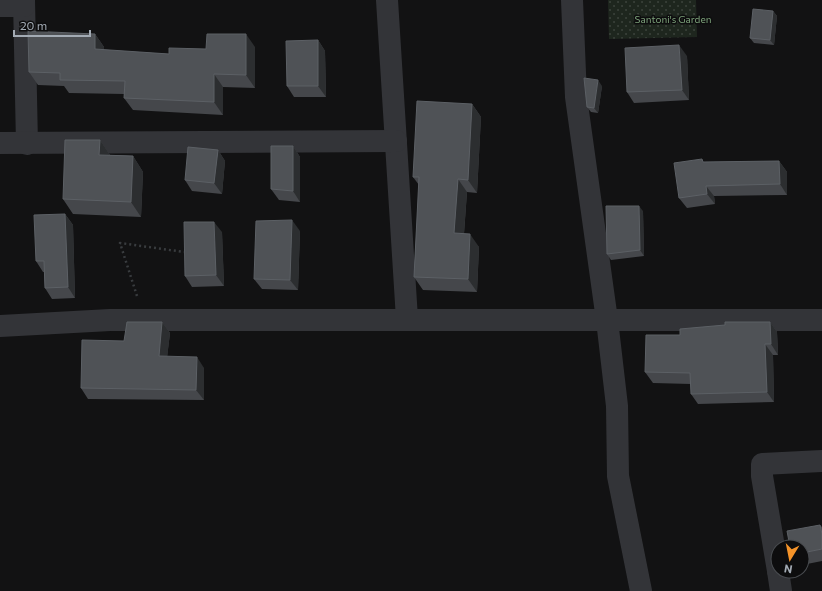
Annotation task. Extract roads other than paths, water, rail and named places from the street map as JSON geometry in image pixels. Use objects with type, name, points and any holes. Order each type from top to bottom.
[{"type":"street","points":[[387,0],[407,319]]},
{"type":"street","points":[[572,0],[576,97],[607,320],[617,406],[618,476],[641,591]]},
{"type":"street","points":[[0,6],[24,3],[27,144]]},
{"type":"street","points":[[0,143],[396,141]]},
{"type":"street","points":[[0,326],[110,320],[822,320]]},
{"type":"street","points":[[773,539],[762,476],[762,464],[822,461]]},
{"type":"street","points":[[779,579],[781,591]]},
{"type":"park label","name":"Santoni's Garden","points":[[673,19]]}]
